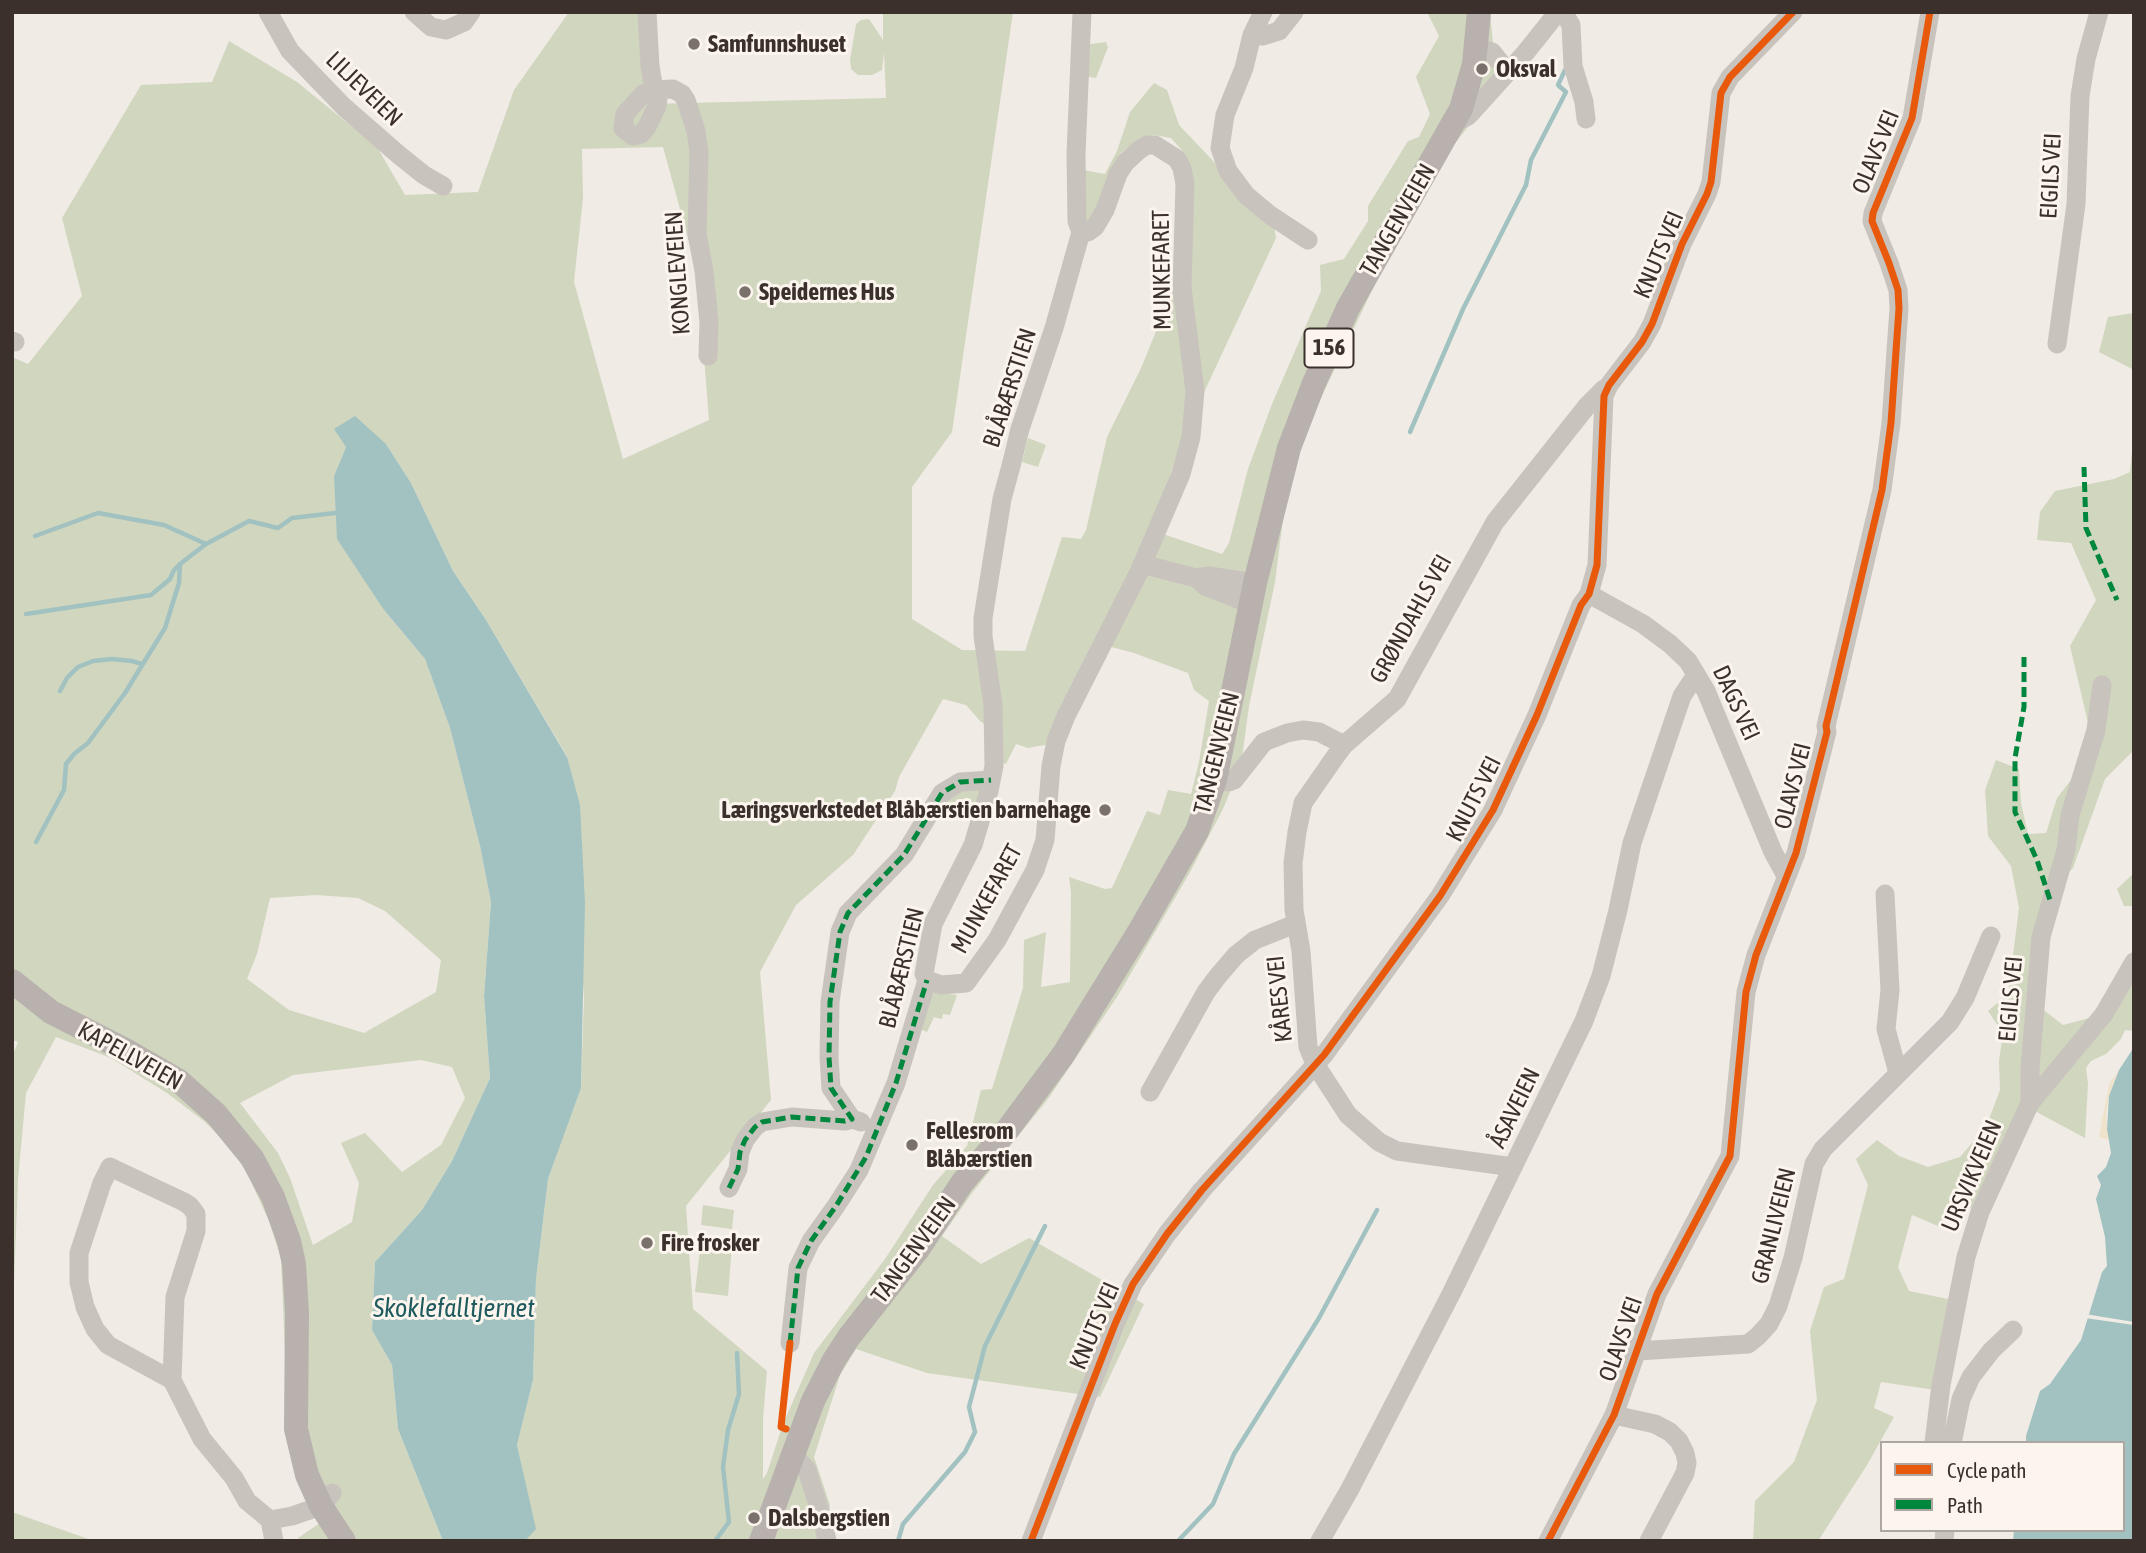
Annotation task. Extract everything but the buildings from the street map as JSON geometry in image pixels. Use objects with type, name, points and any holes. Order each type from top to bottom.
[{"type":"main road","name":"TANGENVEIEN","points":[[761,1541],[823,1379],[849,1337],[919,1248],[962,1183],[1032,1098],[1083,1023],[1187,850],[1215,780],[1253,593],[1285,460],[1314,383],[1368,270],[1455,122],[1470,83],[1477,47],[1479,12]]},
{"type":"main road","name":"KAPELLVEIEN","points":[[12,981],[51,1012],[179,1081],[216,1114],[242,1144],[273,1197],[289,1241],[294,1264],[297,1313],[296,1429],[307,1475],[362,1541]]},
{"type":"main road","name":"KAPELLVEIEN","points":[[323,1497],[344,1541]]},
{"type":"street","name":"LILJEVEIEN","points":[[268,12],[290,51],[344,107],[399,155],[443,186]]},
{"type":"street","points":[[414,12],[432,27],[446,30],[464,22],[471,12]]},
{"type":"street","name":"KONGLEVEIEN","points":[[647,12],[654,90],[673,89],[682,94],[696,131],[699,152],[697,234],[709,322],[708,356]]},
{"type":"street","name":"BLÅBÆRSTIEN","points":[[789,1343],[798,1268],[811,1241],[859,1170],[896,1083],[927,980],[924,974],[933,924],[973,845],[991,780],[994,766],[993,705],[983,618],[1002,499],[1020,429],[1041,370],[1082,232],[1076,221],[1076,154],[1082,12]]},
{"type":"street","points":[[1263,12],[1252,35],[1244,68],[1222,128],[1220,148],[1228,171],[1246,195],[1308,240]]},
{"type":"street","points":[[1252,35],[1263,36],[1279,31],[1294,12]]},
{"type":"street","points":[[1455,122],[1468,116],[1560,12],[1571,25],[1573,66],[1584,102],[1586,119]]},
{"type":"street","name":"KNUTS VEI","points":[[1031,1541],[1133,1284],[1167,1234],[1202,1190],[1324,1055],[1440,897],[1493,810],[1537,715],[1581,605],[1589,594],[1597,565],[1601,414],[1606,390],[1642,342],[1682,244],[1707,194],[1711,182],[1721,93],[1730,77],[1793,12]]},
{"type":"street","name":"OLAVS VEI","points":[[1548,1541],[1614,1415],[1657,1294],[1730,1156],[1746,992],[1756,955],[1793,863],[1827,732],[1826,726],[1882,490],[1891,423],[1899,308],[1898,290],[1872,221],[1872,213],[1912,118],[1930,12]]},
{"type":"street","name":"EIGILS VEI","points":[[2056,344],[2076,204],[2080,96],[2086,59],[2099,12]]},
{"type":"street","points":[[1477,47],[1492,52],[1508,72]]},
{"type":"street","name":"MUNKEFARET","points":[[927,980],[941,985],[966,983],[997,940],[1035,870],[1045,840],[1051,766],[1056,741],[1142,564],[1181,474],[1191,437],[1194,371],[1182,288],[1185,184],[1177,159],[1155,145],[1147,145],[1139,150],[1118,174],[1105,210],[1095,227],[1088,232],[1082,232]]},
{"type":"street","name":"GRØNDAHLS VEI","points":[[1343,745],[1396,699],[1495,522],[1587,406],[1606,390]]},
{"type":"street","points":[[1142,564],[1196,578],[1205,586],[1253,593]]},
{"type":"street","name":"DAGS VEI","points":[[1589,594],[1643,624],[1682,654],[1706,691],[1773,852],[1786,876]]},
{"type":"street","name":"ÅSAVEIEN","points":[[1320,1541],[1376,1441],[1513,1167],[1596,992],[1632,844],[1682,696],[1696,675]]},
{"type":"street","name":"EIGILS VEI","points":[[2030,1103],[2030,1068],[2041,937],[2066,850],[2070,816],[2096,730],[2102,685]]},
{"type":"street","points":[[1215,780],[1234,780],[1264,742],[1287,733],[1304,730],[1318,732],[1343,745]]},
{"type":"street","name":"KÅRES VEI","points":[[1343,745],[1308,795],[1301,811],[1293,863],[1295,924],[1301,951],[1308,1047],[1315,1064],[1348,1115],[1379,1142],[1397,1151],[1513,1167]]},
{"type":"street","name":"BLÅBÆRSTIEN","points":[[852,1119],[831,1088],[829,1057],[830,1002],[840,932],[848,913],[904,855],[942,793],[960,782],[991,780]]},
{"type":"street","points":[[1885,894],[1890,989],[1886,1029],[1898,1073]]},
{"type":"street","points":[[1150,1092],[1206,992],[1227,965],[1255,940],[1295,924]]},
{"type":"street","name":"GRANLIVEIEN","points":[[1638,1351],[1748,1344],[1769,1324],[1778,1306],[1793,1258],[1814,1164],[1829,1142],[1950,1021],[1965,998],[1992,936]]},
{"type":"street","name":"URSVIKVEIEN","points":[[1934,1441],[1941,1385],[1972,1232],[2030,1103],[2104,1014],[2134,962]]},
{"type":"street","points":[[729,1188],[738,1169],[745,1140],[762,1122],[792,1117],[845,1121],[852,1119],[875,1130]]},
{"type":"street","points":[[172,1380],[108,1345],[95,1329],[85,1307],[79,1282],[79,1253],[102,1183],[110,1167],[190,1206],[198,1219],[175,1297],[172,1380],[202,1439],[234,1478],[247,1501],[270,1520],[274,1541]]},
{"type":"street","points":[[1952,1441],[1961,1399],[1971,1377],[1990,1351],[2013,1330]]},
{"type":"street","points":[[1614,1415],[1655,1424],[1670,1432],[1679,1441],[1685,1454],[1685,1473],[1649,1541]]},
{"type":"street","points":[[794,1455],[807,1471],[827,1541]]},
{"type":"street","points":[[270,1520],[286,1506],[323,1497]]},
{"type":"green space","points":[[569,12],[642,12],[649,104],[886,98],[884,52],[882,70],[872,75],[858,75],[851,69],[856,24],[861,20],[869,19],[883,40],[883,12],[1013,12],[952,432],[912,487],[912,619],[962,650],[1025,651],[1062,537],[1081,539],[1086,530],[1107,437],[1142,366],[1170,296],[1191,257],[1185,154],[1171,138],[1154,135],[1139,139],[1121,153],[1095,220],[1086,224],[1083,170],[1105,174],[1117,151],[1130,112],[1154,83],[1167,90],[1179,125],[1274,225],[1276,238],[1185,433],[1151,530],[1222,554],[1229,543],[1248,469],[1272,404],[1321,291],[1320,265],[1344,259],[1368,221],[1368,206],[1408,141],[1419,137],[1430,114],[1416,77],[1439,36],[1427,12],[1490,12],[1498,95],[1480,112],[1448,152],[1386,261],[1310,421],[1286,496],[1275,582],[1249,706],[1241,765],[1223,809],[1189,874],[1117,997],[1048,1099],[972,1193],[942,1236],[981,1264],[1029,1238],[1144,1304],[1100,1397],[927,1373],[856,1349],[840,1375],[814,1457],[830,1505],[824,1541],[525,1541],[535,1529],[517,1445],[533,1380],[536,1278],[548,1179],[581,1087],[584,998],[567,756],[486,620],[453,571],[411,483],[386,444],[346,447],[334,476],[384,610],[425,659],[450,728],[480,846],[491,902],[484,996],[490,1078],[452,1161],[422,1210],[375,1262],[372,1330],[392,1365],[398,1429],[443,1541],[299,1541],[298,1538],[323,1521],[289,1450],[281,1259],[269,1221],[247,1173],[230,1147],[205,1122],[167,1093],[111,1058],[56,1037],[26,1093],[18,1180],[12,1337],[12,1057],[18,1042],[12,1040],[12,357],[28,364],[82,296],[62,218],[141,85],[212,82],[229,41],[297,82],[377,147],[405,195],[478,192],[514,90]],"holes":[[[663,147],[697,271],[709,420],[623,459],[574,282],[583,198],[582,149]],[[1100,644],[1188,673],[1194,690],[1209,701],[1191,794],[1168,790],[1160,815],[1147,811],[1112,888],[1105,889],[1069,877],[1070,982],[1041,987],[1046,932],[1024,940],[1023,988],[992,1089],[981,1090],[967,1146],[933,1185],[885,1259],[814,1353],[763,1479],[763,1419],[767,1371],[693,1309],[686,1206],[771,1100],[760,972],[796,905],[853,855],[895,791],[899,777],[943,699],[966,705],[980,721],[1000,736],[1000,762],[1006,764],[1016,744],[1028,748],[1050,744]],[[316,895],[358,898],[385,911],[441,960],[436,992],[364,1033],[289,1010],[247,979],[257,954],[270,898]],[[421,1060],[452,1067],[465,1098],[441,1145],[402,1172],[365,1133],[341,1143],[359,1183],[352,1222],[313,1245],[290,1178],[278,1153],[240,1103],[293,1075]]]},
{"type":"green space","points":[[1106,42],[1108,47],[1096,78],[1085,76],[1084,45]]},
{"type":"green space","points":[[2134,313],[2134,370],[2099,352],[2108,317]]},
{"type":"green space","points":[[2134,429],[2134,750],[2105,779],[2073,868],[2042,901],[2041,1008],[2063,1025],[2101,1015],[2134,969],[2134,1031],[2125,1030],[2121,1039],[2106,1054],[2091,1061],[2086,1068],[2088,1084],[2085,1138],[2033,1110],[1979,1201],[1945,1229],[1912,1215],[1898,1267],[1909,1291],[1953,1300],[1935,1390],[1881,1382],[1874,1408],[1894,1417],[1818,1541],[1753,1541],[1755,1501],[1794,1462],[1817,1400],[1810,1331],[1824,1287],[1844,1279],[1868,1185],[1856,1159],[1877,1140],[1899,1156],[1928,1167],[1960,1157],[1986,1127],[2000,1090],[1999,1061],[2003,1033],[1988,1011],[2008,994],[2019,908],[2011,866],[1988,836],[1985,790],[1996,760],[2019,769],[2021,803],[2028,834],[2046,833],[2057,798],[2074,776],[2089,727],[2070,646],[2096,600],[2071,543],[2037,540],[2040,512],[2055,491],[2114,479],[2130,472]]},
{"type":"green space","points":[[1028,438],[1046,445],[1038,467],[1022,462]]},
{"type":"green space","points":[[983,787],[979,813],[940,803],[948,792]]},
{"type":"green space","points":[[2134,873],[2134,906],[2124,906],[2117,889]]},
{"type":"green space","points":[[929,992],[957,995],[950,1015],[943,1014],[942,1019],[934,1017],[927,1032],[917,1028]]},
{"type":"green space","points":[[703,1205],[734,1210],[732,1229],[701,1225]]},
{"type":"green space","points":[[701,1241],[732,1245],[728,1296],[695,1292]]},
{"type":"green space","points":[[12,1512],[94,1541],[12,1541]]},
{"type":"sand","points":[[2119,1070],[2109,1096],[2106,1116],[2109,1140],[2099,1137],[2109,1084]]},
{"type":"water","name":"Skoklefalltjernet","points":[[355,416],[386,444],[411,483],[453,571],[486,620],[567,757],[580,805],[585,903],[581,1088],[548,1179],[536,1279],[533,1380],[517,1445],[536,1529],[525,1541],[443,1541],[398,1429],[392,1365],[372,1330],[375,1262],[422,1210],[452,1161],[490,1078],[484,996],[491,902],[480,846],[450,728],[425,659],[384,610],[337,539],[334,476],[346,447],[334,429]]},
{"type":"water","points":[[2134,1047],[2134,1541],[2013,1541],[2014,1532],[2125,1532],[2125,1441],[2026,1441],[2040,1391],[2050,1384],[2081,1340],[2102,1272],[2107,1266],[2105,1237],[2096,1199],[2101,1185],[2097,1176],[2106,1167],[2111,1153],[2107,1129],[2109,1096],[2119,1070]]},
{"type":"pier","points":[[2085,1314],[2134,1322],[2134,1325],[2085,1318],[2082,1324]]},
{"type":"waterway","points":[[1410,432],[1463,309],[1526,185],[1531,160],[1566,92],[1558,85],[1565,70]]},
{"type":"waterway","points":[[35,536],[98,513],[164,525],[206,544]]},
{"type":"waterway","points":[[36,842],[64,790],[66,764],[88,743],[125,693],[165,628],[179,583],[180,564],[206,544],[249,521],[278,528],[292,518],[335,513]]},
{"type":"waterway","points":[[26,614],[151,595],[170,579],[180,564]]},
{"type":"waterway","points":[[60,691],[67,678],[78,667],[93,661],[112,659],[142,664]]},
{"type":"waterway","points":[[1178,1541],[1213,1504],[1234,1454],[1319,1318],[1377,1210]]},
{"type":"waterway","points":[[898,1541],[903,1524],[965,1452],[975,1432],[969,1407],[985,1346],[1045,1226]]},
{"type":"waterway","points":[[715,1541],[729,1522],[723,1467],[728,1430],[739,1394],[737,1353]]},
{"type":"marked path","points":[[2084,467],[2086,528],[2117,600]]},
{"type":"marked path","points":[[2024,657],[2024,707],[2015,758],[2015,812],[2037,860],[2050,900]]},
{"type":"marked path","points":[[729,1188],[738,1169],[745,1140],[762,1122],[792,1117],[845,1121],[852,1119],[831,1088],[829,1057],[830,1002],[840,932],[848,913],[904,855],[942,793],[960,782],[991,780]]},
{"type":"marked path","points":[[790,1343],[798,1268],[811,1241],[866,1157],[896,1083],[927,980]]},
{"type":"cycle path","points":[[1031,1541],[1133,1284],[1167,1234],[1202,1190],[1324,1055],[1440,896],[1493,810],[1537,715],[1581,605],[1589,594],[1597,565],[1604,396],[1652,324],[1682,244],[1707,194],[1711,182],[1721,93],[1730,77],[1793,12]]},
{"type":"cycle path","points":[[1548,1541],[1614,1415],[1657,1294],[1730,1156],[1746,992],[1756,955],[1796,853],[1827,732],[1826,726],[1882,490],[1891,423],[1899,308],[1898,290],[1872,221],[1912,118],[1930,12]]},
{"type":"cycle path","points":[[786,1429],[781,1427],[790,1343]]},
{"type":"place","name":"Samfunnshuset","points":[[694,44]]},
{"type":"place","name":"Oksval","points":[[1482,69]]},
{"type":"place","name":"Speidernes Hus","points":[[745,292]]},
{"type":"place","name":"Læringsverkstedet Blåbærstien barnehage","points":[[1105,810]]},
{"type":"place","name":"Fellesrom Blåbærstien","points":[[912,1145]]},
{"type":"place","name":"Fire frosker","points":[[647,1243]]},
{"type":"place","name":"Dalsbergstien","points":[[754,1518]]}]
